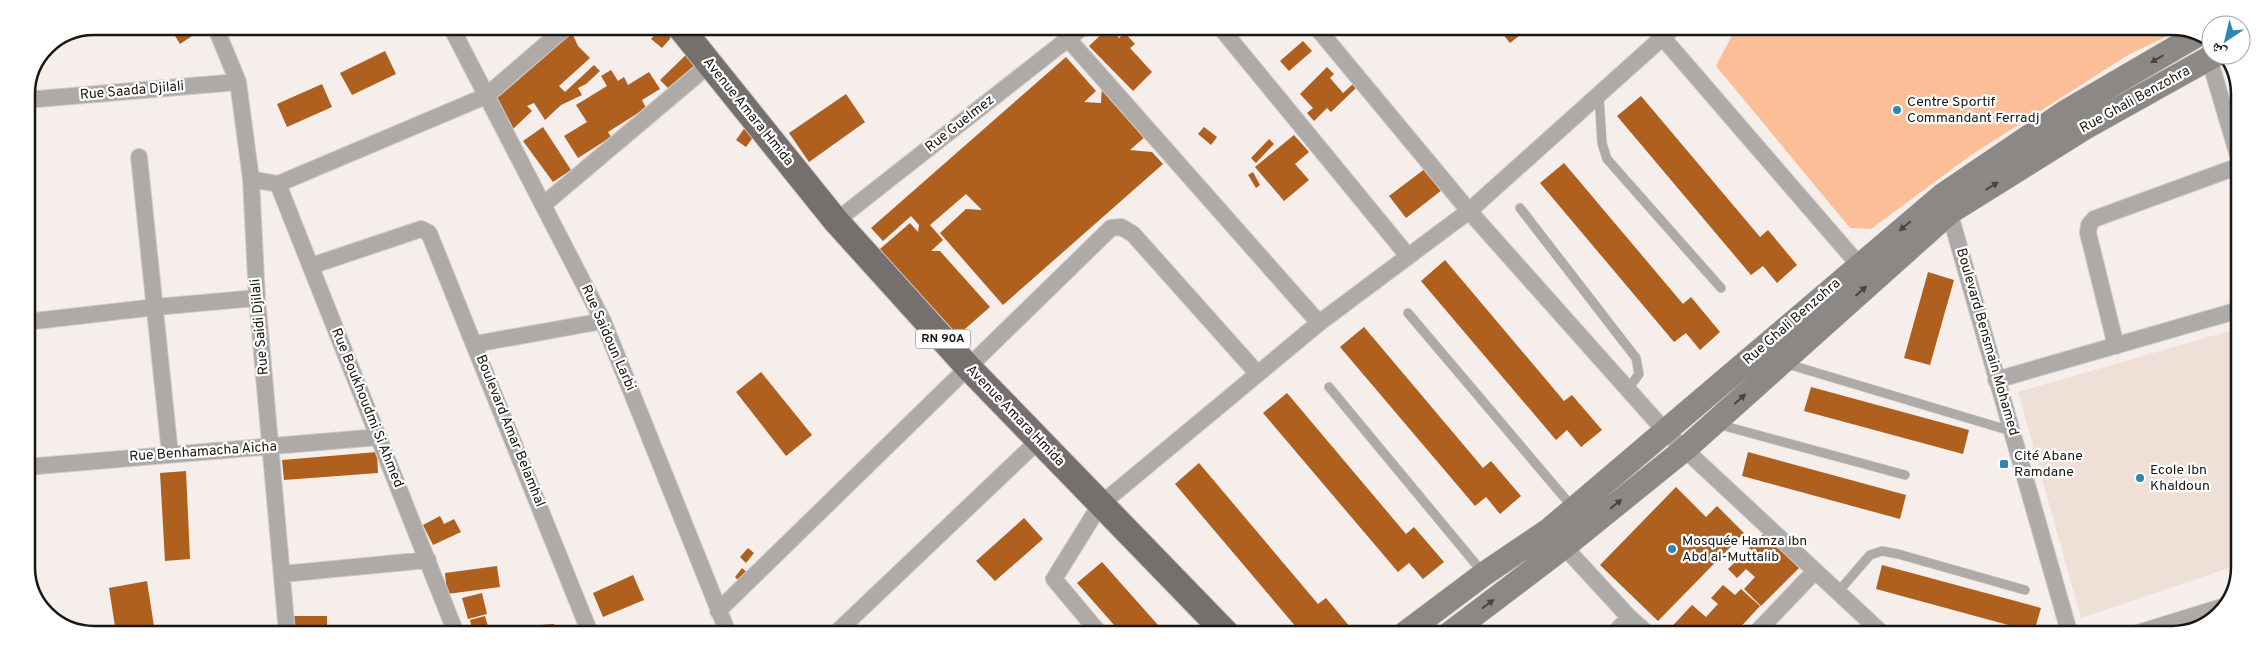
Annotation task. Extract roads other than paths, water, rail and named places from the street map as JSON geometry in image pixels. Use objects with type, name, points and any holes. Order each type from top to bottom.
[{"type":"main road","name":"Avenue Amara Hmida","points":[[686,35],[836,221],[968,367],[1038,441],[1219,626]]},
{"type":"main road","name":"Rue Ghali Benzohra","points":[[1415,626],[1484,574],[1557,538],[1574,509],[1859,265],[1946,203],[2067,111],[2192,38]]},
{"type":"main road","name":"Rue Ghali Benzohra","points":[[1458,626],[1557,538],[1685,449],[1782,362],[1946,203],[2201,62]]},
{"type":"street","name":"Rue Saidi Djilali","points":[[219,35],[238,82],[251,179],[257,298],[286,626]]},
{"type":"street","name":"Rue Saidoun Larbi","points":[[455,35],[603,321],[725,626]]},
{"type":"street","points":[[251,179],[278,184],[486,96],[557,35]]},
{"type":"street","name":"Rue Guelmez","points":[[836,221],[1074,35]]},
{"type":"street","points":[[1226,35],[1408,256]]},
{"type":"street","points":[[1324,35],[1469,211],[1665,431],[1874,626]]},
{"type":"street","points":[[1093,626],[1054,579],[1100,505],[1318,323],[1469,211],[1666,35]]},
{"type":"street","points":[[1670,35],[1859,265]]},
{"type":"street","points":[[1069,40],[1318,323]]},
{"type":"street","points":[[543,205],[710,64]]},
{"type":"street","points":[[2214,65],[2231,128]]},
{"type":"street","name":"Rue Saada Djilali","points":[[35,99],[238,82]]},
{"type":"street","points":[[139,157],[170,454]]},
{"type":"street","points":[[2116,346],[2088,233],[2089,225],[2094,219],[2231,169]]},
{"type":"street","name":"Rue Boukhoudmi Si Ahmed","points":[[278,184],[453,626]]},
{"type":"street","name":"Boulevard Bensmain Mohamed","points":[[1946,203],[2067,626]]},
{"type":"street","points":[[718,611],[1111,228],[1121,227],[1133,234],[1257,374]]},
{"type":"street","name":"Boulevard Amar Belamhal","points":[[311,266],[421,228],[429,233],[587,626]]},
{"type":"street","points":[[35,321],[257,298]]},
{"type":"street","points":[[1996,380],[2231,312]]},
{"type":"street","points":[[475,344],[603,321]]},
{"type":"street","name":"Rue Benhamacha Aicha","points":[[35,465],[379,437]]},
{"type":"street","points":[[843,626],[1038,441]]},
{"type":"street","points":[[1557,538],[1639,626]]},
{"type":"street","points":[[282,574],[428,560]]},
{"type":"street","points":[[1763,626],[1815,571]]},
{"type":"street","points":[[2181,625],[2209,613]]},
{"type":"street","points":[[1621,626],[1629,617]]},
{"type":"lane","points":[[1599,95],[1602,143],[1607,159],[1721,288]]},
{"type":"lane","points":[[1520,208],[1636,358],[1639,374],[1628,389]]},
{"type":"lane","points":[[1408,313],[1574,509]]},
{"type":"lane","points":[[1782,362],[2011,431]]},
{"type":"lane","points":[[1329,387],[1484,574]]},
{"type":"lane","points":[[1713,423],[1905,475]]},
{"type":"lane","points":[[1838,592],[1870,555],[1882,551],[2025,590]]},
{"type":"place","name":"Centre Sportif Commandant Ferradj","points":[[1897,110]]},
{"type":"place","name":"Cité Abane Ramdane","points":[[2004,464]]},
{"type":"place","name":"Ecole Ibn Khaldoun","points":[[2140,478]]},
{"type":"place","name":"Mosquée Hamza ibn Abd al-Muttalib","points":[[1672,549]]}]
